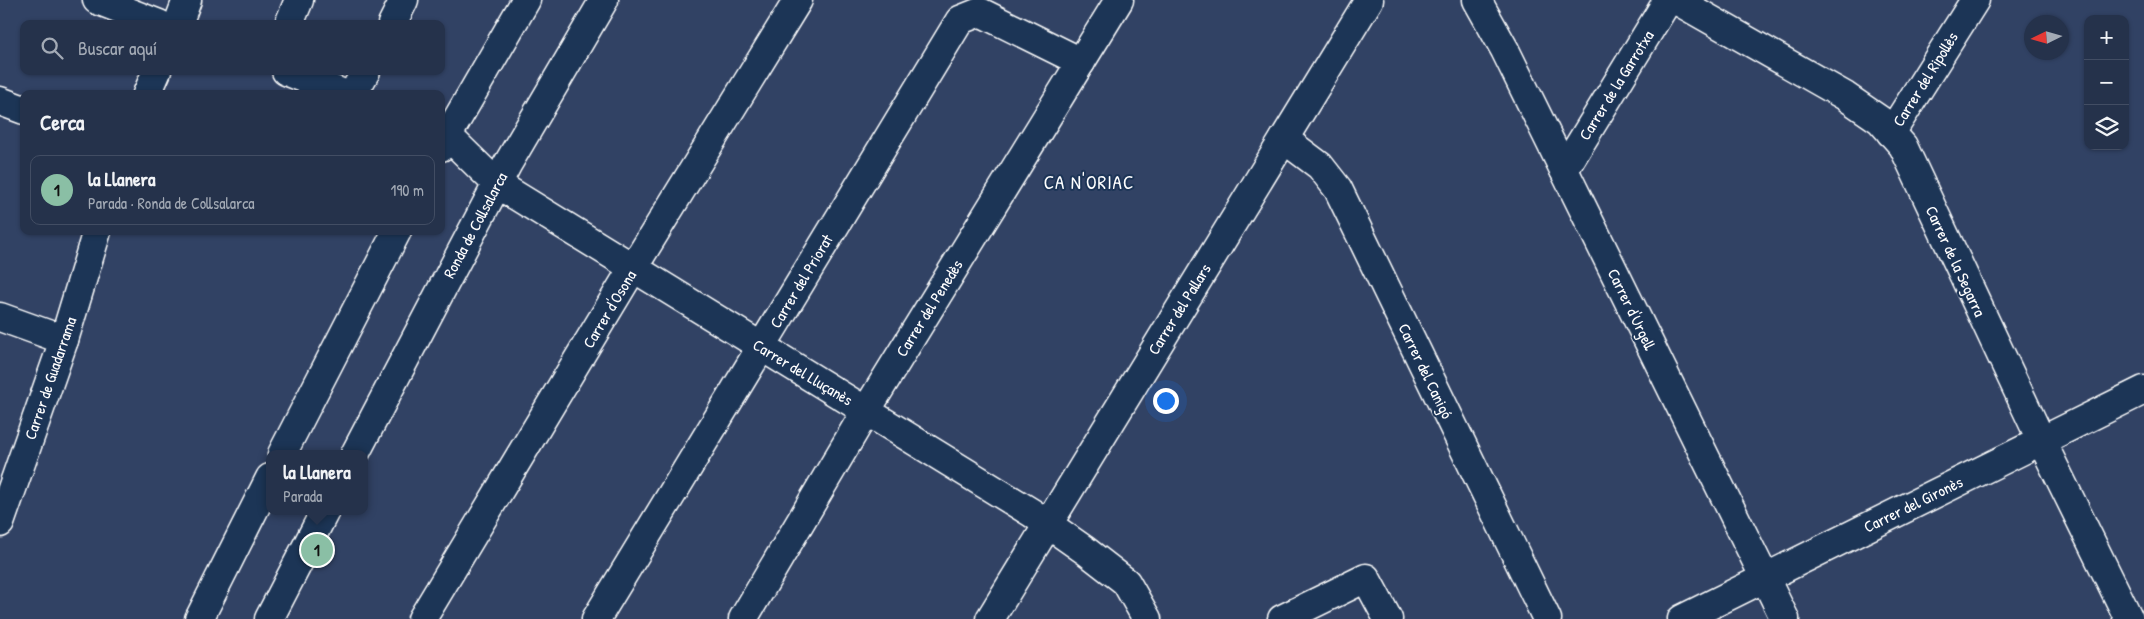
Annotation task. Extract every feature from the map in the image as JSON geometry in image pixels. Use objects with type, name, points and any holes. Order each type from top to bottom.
[{"type":"street","points":[[96,0],[148,20]]},
{"type":"street","points":[[180,20],[188,0]]},
{"type":"street","points":[[292,20],[300,0]]},
{"type":"street","points":[[394,20],[404,0]]},
{"type":"street","points":[[445,135],[526,0]]},
{"type":"street","name":"Ronda de Collsalarca","points":[[357,450],[497,184],[604,0]]},
{"type":"street","name":"Carrer d'Osona","points":[[422,619],[633,268],[798,0]]},
{"type":"street","name":"Carrer del Penedès","points":[[742,619],[866,411],[1119,0]]},
{"type":"street","name":"Carrer del Pallars","points":[[990,619],[1370,0]]},
{"type":"street","name":"Carrer d'Urgell","points":[[1477,0],[1505,50],[1785,619]]},
{"type":"street","name":"Carrer de la Garrotxa","points":[[1564,170],[1668,0]]},
{"type":"street","name":"Carrer de la Segarra","points":[[1676,0],[1845,96],[1880,120],[1903,146],[2129,619]]},
{"type":"street","name":"Carrer del Ripollès","points":[[1891,132],[1975,0]]},
{"type":"street","name":"Carrer del Priorat","points":[[596,619],[960,20],[980,12],[1081,62]]},
{"type":"street","points":[[149,90],[155,75]]},
{"type":"street","points":[[296,75],[334,90]]},
{"type":"street","points":[[355,90],[364,75]]},
{"type":"street","points":[[0,102],[20,109]]},
{"type":"street","name":"Carrer del Canigó","points":[[1284,139],[1320,166],[1338,189],[1547,619]]},
{"type":"street","name":"Carrer del Lluçanès","points":[[445,140],[497,184],[1048,524],[1126,582],[1147,619]]},
{"type":"street","name":"Carrer de Guadarrama","points":[[0,523],[64,340],[96,235]]},
{"type":"street","points":[[284,450],[395,235]]},
{"type":"street","points":[[0,317],[64,340]]},
{"type":"street","name":"Carrer del Gironès","points":[[1682,619],[2144,390]]},
{"type":"street","points":[[199,619],[266,486]]},
{"type":"street","points":[[269,619],[322,515]]},
{"type":"street","points":[[1282,619],[1366,578],[1388,619]]},
{"type":"place","name":"la Llanera","points":[[317,550]]},
{"type":"district","name":"CA N'ORIAC","points":[[1089,182]]}]
